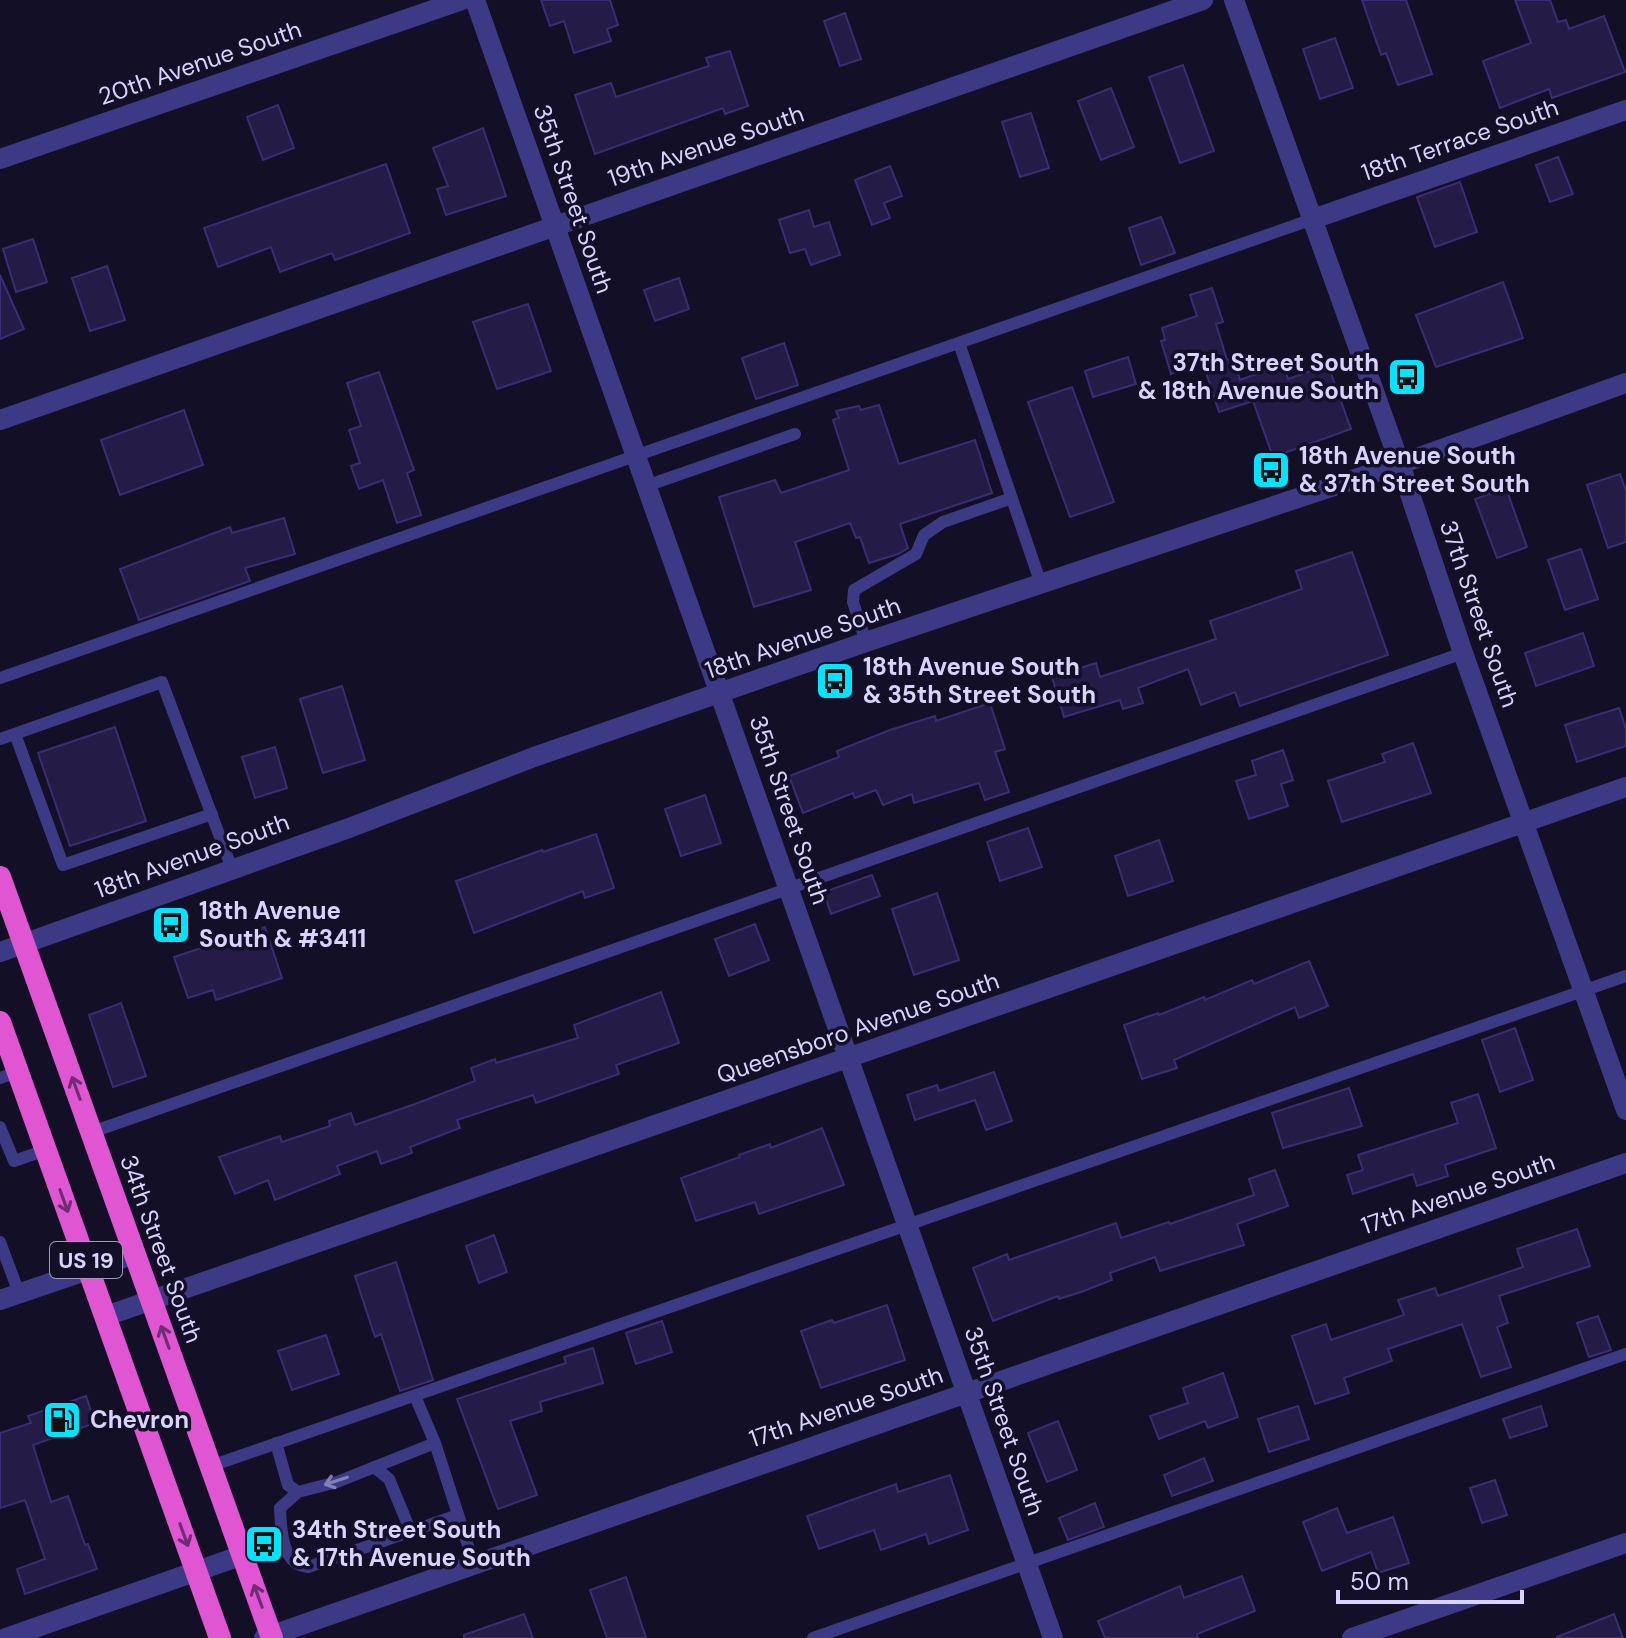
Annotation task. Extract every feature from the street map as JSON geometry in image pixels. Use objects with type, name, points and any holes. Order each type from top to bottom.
[{"type":"highway","name":"34th Street South","points":[[0,877],[243,1555],[269,1637]]},
{"type":"highway","name":"US 19","points":[[0,1022],[9,1075],[46,1150],[220,1638]]},
{"type":"street","name":"20th Avenue South","points":[[0,159],[462,0]]},
{"type":"street","name":"35th Street South","points":[[475,0],[1053,1638]]},
{"type":"street","name":"19th Avenue South","points":[[0,420],[1203,0]]},
{"type":"street","name":"37th Street South","points":[[1234,0],[1626,1110]]},
{"type":"street","name":"18th Terrace South","points":[[1310,220],[1626,110]]},
{"type":"street","name":"18th Avenue South","points":[[0,952],[349,828],[534,757],[866,642],[1400,464],[1626,383]]},
{"type":"street","name":"Queensboro Avenue South","points":[[106,1316],[1626,787]]},
{"type":"street","name":"17th Avenue South","points":[[269,1637],[1626,1163]]},
{"type":"street","points":[[9,1296],[135,1254]]},
{"type":"street","points":[[1352,1638],[1626,1543]]},
{"type":"street","points":[[6,1638],[243,1555]]},
{"type":"lane","points":[[0,678],[1310,220]]},
{"type":"lane","points":[[959,343],[1041,584]]},
{"type":"lane","points":[[646,486],[795,434]]},
{"type":"lane","points":[[866,642],[853,602],[854,590],[916,554],[924,535],[943,522],[1012,498]]},
{"type":"lane","points":[[92,1132],[1463,653]]},
{"type":"lane","points":[[0,739],[162,682],[232,869]]},
{"type":"lane","points":[[15,734],[63,865],[212,814]]},
{"type":"lane","points":[[211,1466],[1626,976]]},
{"type":"lane","points":[[0,1127],[14,1161]]},
{"type":"lane","points":[[0,1166],[46,1150]]},
{"type":"lane","points":[[0,1242],[9,1296]]},
{"type":"lane","points":[[813,1638],[1626,1354]]},
{"type":"lane","points":[[415,1396],[435,1443],[474,1564]]},
{"type":"lane","points":[[276,1443],[288,1485],[298,1492]]},
{"type":"lane","points":[[435,1443],[337,1482],[298,1492],[280,1508],[281,1536],[292,1560],[308,1567],[458,1515]]},
{"type":"lane","points":[[374,1467],[389,1479],[411,1532]]},
{"type":"building","points":[[541,0],[610,0],[618,25],[607,29],[611,41],[574,53],[564,21],[550,26]]},
{"type":"building","points":[[1362,0],[1406,0],[1432,74],[1398,85],[1386,53],[1381,55]]},
{"type":"building","points":[[1515,0],[1550,0],[1558,22],[1566,20],[1569,29],[1604,16],[1625,72],[1552,98],[1549,89],[1500,108],[1483,61],[1531,43]]},
{"type":"building","points":[[845,13],[861,59],[840,66],[824,21]]},
{"type":"building","points":[[1335,38],[1353,88],[1320,99],[1303,49]]},
{"type":"building","points":[[730,51],[748,106],[725,114],[723,108],[595,154],[575,95],[611,83],[616,97],[709,66],[706,58]]},
{"type":"building","points":[[1183,65],[1214,151],[1180,163],[1149,77]]},
{"type":"building","points":[[1111,88],[1134,147],[1101,160],[1078,101]]},
{"type":"building","points":[[278,105],[294,148],[263,160],[247,117]]},
{"type":"building","points":[[1031,113],[1049,168],[1020,177],[1002,122]]},
{"type":"building","points":[[483,128],[506,196],[446,215],[437,189],[448,186],[433,148]]},
{"type":"building","points":[[1558,157],[1573,194],[1550,202],[1536,165]]},
{"type":"building","points":[[386,164],[410,233],[335,260],[332,253],[280,272],[271,247],[218,267],[204,228]]},
{"type":"building","points":[[890,166],[902,196],[884,203],[890,218],[872,225],[855,180]]},
{"type":"building","points":[[1460,182],[1477,232],[1435,247],[1417,197]]},
{"type":"building","points":[[809,210],[814,227],[829,222],[840,255],[811,265],[805,249],[790,253],[779,220]]},
{"type":"building","points":[[1161,217],[1175,253],[1141,265],[1129,228]]},
{"type":"building","points":[[33,239],[47,282],[16,292],[3,249]]},
{"type":"building","points":[[107,266],[125,320],[90,331],[72,278]]},
{"type":"building","points":[[0,275],[24,329],[0,339]]},
{"type":"building","points":[[679,278],[689,309],[655,321],[644,290]]},
{"type":"building","points":[[1503,282],[1523,338],[1436,367],[1416,315]]},
{"type":"building","points":[[1212,288],[1223,322],[1216,324],[1227,360],[1233,358],[1240,380],[1283,364],[1288,379],[1328,365],[1351,429],[1273,457],[1253,401],[1219,412],[1203,363],[1171,374],[1161,341],[1165,340],[1162,328],[1197,316],[1190,295]]},
{"type":"building","points":[[528,304],[551,371],[497,389],[473,322]]},
{"type":"building","points":[[784,343],[798,385],[756,399],[742,358]]},
{"type":"building","points":[[1128,357],[1136,384],[1093,397],[1085,371]]},
{"type":"building","points":[[379,372],[414,470],[407,473],[421,515],[397,523],[383,480],[359,489],[351,466],[360,463],[349,430],[361,426],[347,383]]},
{"type":"building","points":[[1072,387],[1114,502],[1070,517],[1028,402]]},
{"type":"building","points":[[879,405],[899,464],[975,440],[992,493],[900,524],[908,548],[869,563],[860,537],[856,538],[850,523],[795,542],[811,590],[754,607],[719,497],[775,480],[781,493],[849,470],[833,420],[839,418],[836,411],[859,406],[861,410]]},
{"type":"building","points":[[184,410],[203,465],[120,495],[101,440]]},
{"type":"building","points":[[1620,474],[1626,491],[1626,542],[1608,548],[1587,485]]},
{"type":"building","points":[[1506,488],[1527,547],[1497,558],[1475,499]]},
{"type":"building","points":[[284,518],[295,554],[245,568],[250,581],[139,620],[120,569],[230,527],[232,533]]},
{"type":"building","points":[[1581,549],[1598,599],[1565,610],[1548,560]]},
{"type":"building","points":[[1352,552],[1388,655],[1240,706],[1235,692],[1201,705],[1188,669],[1138,688],[1143,703],[1123,709],[1120,700],[1064,717],[1052,677],[1096,663],[1100,677],[1216,639],[1210,621],[1302,589],[1296,571]]},
{"type":"building","points":[[1583,633],[1594,666],[1536,686],[1525,653]]},
{"type":"building","points":[[342,686],[365,760],[323,773],[300,699]]},
{"type":"building","points":[[990,703],[1005,749],[995,752],[1009,792],[985,800],[979,783],[914,803],[912,794],[883,805],[876,790],[855,798],[853,793],[803,813],[789,776],[839,757],[837,751],[890,730],[935,716],[936,721]]},
{"type":"building","points":[[1619,708],[1626,729],[1626,746],[1577,762],[1565,725]]},
{"type":"building","points":[[115,727],[146,821],[70,846],[38,753]]},
{"type":"building","points":[[1413,743],[1431,793],[1342,822],[1328,781],[1385,762],[1382,754]]},
{"type":"building","points":[[275,747],[287,788],[255,798],[242,757]]},
{"type":"building","points":[[1283,750],[1293,780],[1281,784],[1288,806],[1249,819],[1236,781],[1256,775],[1252,761]]},
{"type":"building","points":[[705,795],[721,843],[681,856],[665,809]]},
{"type":"building","points":[[1028,828],[1042,867],[1000,881],[987,842]]},
{"type":"building","points":[[596,834],[614,888],[585,898],[583,891],[474,933],[456,881]]},
{"type":"building","points":[[1159,840],[1173,881],[1128,896],[1115,856]]},
{"type":"building","points":[[872,875],[880,896],[831,914],[824,892]]},
{"type":"building","points":[[937,893],[959,960],[914,975],[892,909]]},
{"type":"building","points":[[755,924],[769,960],[729,976],[715,939]]},
{"type":"building","points":[[265,927],[282,978],[216,1000],[213,990],[188,998],[174,957]]},
{"type":"building","points":[[1309,961],[1328,1006],[1299,1018],[1295,1007],[1174,1060],[1177,1068],[1142,1079],[1124,1025],[1204,997],[1205,1000],[1252,980],[1254,984]]},
{"type":"building","points":[[661,992],[679,1043],[616,1065],[619,1074],[536,1103],[533,1095],[457,1120],[460,1128],[410,1147],[412,1153],[381,1164],[377,1151],[337,1166],[340,1174],[275,1200],[268,1180],[235,1194],[219,1157],[280,1136],[282,1142],[330,1126],[329,1121],[351,1113],[355,1125],[415,1104],[475,1081],[471,1068],[578,1038],[574,1025]]},
{"type":"building","points":[[121,1003],[146,1076],[113,1087],[89,1015]]},
{"type":"building","points":[[1515,1028],[1533,1080],[1500,1092],[1482,1040]]},
{"type":"building","points":[[994,1072],[1012,1121],[986,1130],[975,1100],[915,1120],[907,1095],[937,1085],[939,1091]]},
{"type":"building","points":[[1349,1088],[1362,1126],[1283,1148],[1272,1113]]},
{"type":"building","points":[[1478,1094],[1496,1148],[1445,1165],[1448,1176],[1417,1186],[1413,1174],[1353,1194],[1347,1175],[1363,1170],[1358,1155],[1458,1123],[1451,1103]]},
{"type":"building","points":[[822,1128],[844,1185],[759,1214],[755,1202],[696,1221],[681,1178]]},
{"type":"building","points":[[1275,1170],[1288,1206],[1237,1224],[1244,1245],[1160,1271],[1155,1257],[1110,1273],[1112,1280],[1059,1299],[1058,1296],[993,1321],[973,1268],[1007,1254],[1009,1260],[1116,1223],[1121,1238],[1170,1224],[1254,1195],[1249,1179]]},
{"type":"building","points":[[1577,1229],[1590,1266],[1499,1296],[1508,1323],[1497,1327],[1511,1367],[1481,1377],[1462,1324],[1388,1349],[1392,1361],[1344,1378],[1349,1393],[1315,1404],[1292,1336],[1326,1324],[1331,1340],[1404,1315],[1398,1300],[1435,1288],[1438,1296],[1523,1267],[1517,1249]]},
{"type":"building","points":[[494,1235],[507,1272],[479,1283],[466,1246]]},
{"type":"building","points":[[396,1262],[433,1380],[400,1391],[381,1334],[375,1337],[355,1276]]},
{"type":"building","points":[[887,1305],[905,1360],[821,1388],[801,1331]]},
{"type":"building","points":[[1598,1316],[1611,1350],[1589,1357],[1577,1323]]},
{"type":"building","points":[[662,1321],[672,1352],[636,1364],[626,1333]]},
{"type":"building","points":[[326,1335],[339,1374],[292,1390],[278,1351]]},
{"type":"building","points":[[593,1348],[603,1383],[540,1402],[542,1411],[510,1421],[537,1495],[498,1509],[457,1399],[566,1363],[564,1357]]},
{"type":"building","points":[[1223,1373],[1238,1417],[1208,1428],[1205,1421],[1159,1439],[1150,1416],[1188,1403],[1183,1388]]},
{"type":"building","points":[[86,1396],[95,1423],[33,1445],[51,1502],[68,1496],[97,1569],[25,1594],[17,1569],[45,1559],[25,1500],[0,1508],[0,1433],[31,1423],[28,1416]]},
{"type":"building","points":[[1298,1406],[1309,1439],[1269,1452],[1258,1419]]},
{"type":"building","points":[[1541,1406],[1547,1426],[1510,1438],[1503,1419]]},
{"type":"building","points":[[1058,1421],[1077,1470],[1047,1482],[1028,1433]]},
{"type":"building","points":[[1204,1458],[1213,1481],[1172,1496],[1164,1475]]},
{"type":"building","points":[[950,1475],[968,1530],[929,1544],[926,1534],[881,1550],[874,1530],[819,1549],[807,1516],[896,1484],[898,1492]]},
{"type":"building","points":[[1495,1480],[1507,1515],[1482,1523],[1470,1488]]},
{"type":"building","points":[[1095,1503],[1104,1527],[1068,1540],[1059,1518]]},
{"type":"building","points":[[1337,1508],[1347,1533],[1393,1517],[1409,1563],[1378,1573],[1371,1552],[1322,1571],[1303,1522]]},
{"type":"building","points":[[1242,1576],[1255,1611],[1197,1634],[1198,1638],[1105,1638],[1098,1621],[1180,1586],[1184,1598]]},
{"type":"building","points":[[626,1577],[646,1638],[607,1638],[590,1590]]},
{"type":"building","points":[[524,1614],[533,1638],[464,1638],[464,1635]]},
{"type":"building","points":[[1614,1614],[1623,1638],[1557,1638],[1557,1637]]},
{"type":"place","name":"37th Street South & 18th Avenue South","points":[[1407,377]]},
{"type":"place","name":"18th Avenue South & 37th Street South","points":[[1271,470]]},
{"type":"place","name":"18th Avenue South & 35th Street South","points":[[835,681]]},
{"type":"place","name":"18th Avenue South & #3411","points":[[171,925]]},
{"type":"place","name":"Chevron","points":[[62,1420]]},
{"type":"place","name":"34th Street South & 17th Avenue South","points":[[264,1544]]}]
